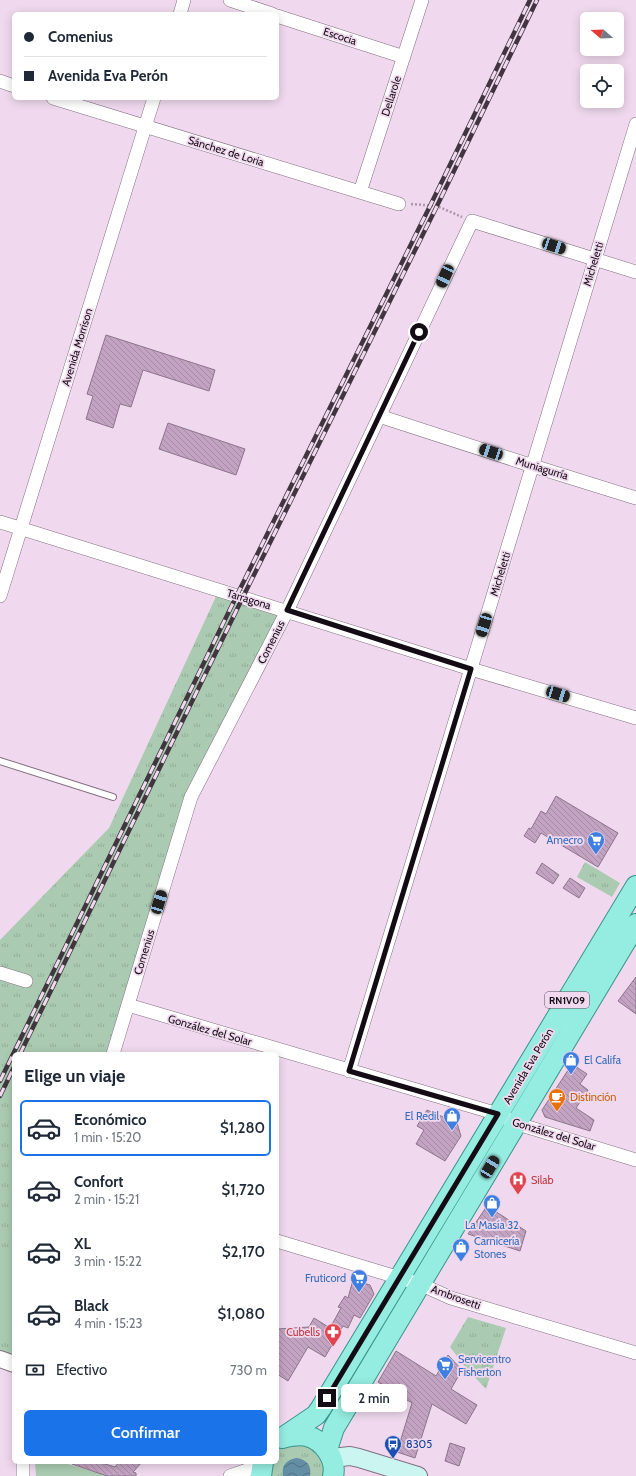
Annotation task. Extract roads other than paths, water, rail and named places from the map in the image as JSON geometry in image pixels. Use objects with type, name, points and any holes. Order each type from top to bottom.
[{"type":"main road","name":"Avenida Eva Perón","points":[[280,1440],[316,1415],[636,886]]},
{"type":"main road","name":"Avenida Eva Perón","points":[[331,1461],[334,1428],[518,1124],[631,944],[636,924]]},
{"type":"main road","points":[[280,1440],[294,1435],[307,1436],[318,1441],[331,1461],[350,1456],[418,1476]]},
{"type":"street","points":[[181,12],[184,0]]},
{"type":"street","points":[[230,0],[266,12]]},
{"type":"street","name":"Dellarole","points":[[360,192],[422,0]]},
{"type":"street","name":"Escocia","points":[[279,17],[404,57]]},
{"type":"street","points":[[0,82],[12,85]]},
{"type":"street","name":"Sánchez de Loria","points":[[60,100],[399,204]]},
{"type":"street","name":"Avenida Morrison","points":[[0,596],[153,100]]},
{"type":"street","name":"Micheletti","points":[[349,1071],[636,124]]},
{"type":"street","name":"Comenius","points":[[113,1052],[191,797],[287,610],[472,221],[595,259]]},
{"type":"street","points":[[595,259],[636,272]]},
{"type":"street","name":"Muniagurría","points":[[379,416],[636,498]]},
{"type":"street","name":"Tarragona","points":[[0,522],[287,610],[471,669],[636,718]]},
{"type":"street","points":[[604,939],[631,944]]},
{"type":"street","points":[[0,973],[26,981]]},
{"type":"street","name":"González del Solar","points":[[128,1005],[498,1114],[518,1124],[636,1160]]},
{"type":"street","name":"Ambrosetti","points":[[279,1242],[400,1277],[451,1298],[636,1352]]},
{"type":"street","points":[[0,1359],[12,1363]]},
{"type":"street","points":[[23,1464],[23,1476]]},
{"type":"street","points":[[230,1476],[261,1466]]},
{"type":"lane","points":[[0,761],[113,797]]},
{"type":"water","points":[[296,1458],[308,1463],[310,1476],[283,1476],[285,1464],[289,1460]]},
{"type":"railway","points":[[14,1052],[530,0]]},
{"type":"railway","points":[[21,1052],[537,0]]},
{"type":"railway","points":[[0,1081],[12,1056]]},
{"type":"railway","points":[[0,1096],[12,1071]]},
{"type":"place","name":"Amecro","points":[[596,855]]},
{"type":"place","name":"El Califa","points":[[571,1075]]},
{"type":"place","name":"Distinción","points":[[557,1112]]},
{"type":"place","name":"El Redil","points":[[452,1131]]},
{"type":"place","name":"Silab","points":[[518,1195]]},
{"type":"place","name":"La Masía 32","points":[[492,1218]]},
{"type":"place","name":"Carnicería Stones","points":[[461,1262]]},
{"type":"place","name":"Fruticord","points":[[359,1293]]},
{"type":"place","name":"Cubells","points":[[333,1347]]},
{"type":"place","name":"Servicentro Fisherton","points":[[445,1380]]},
{"type":"place","name":"8305","points":[[393,1459]]}]
